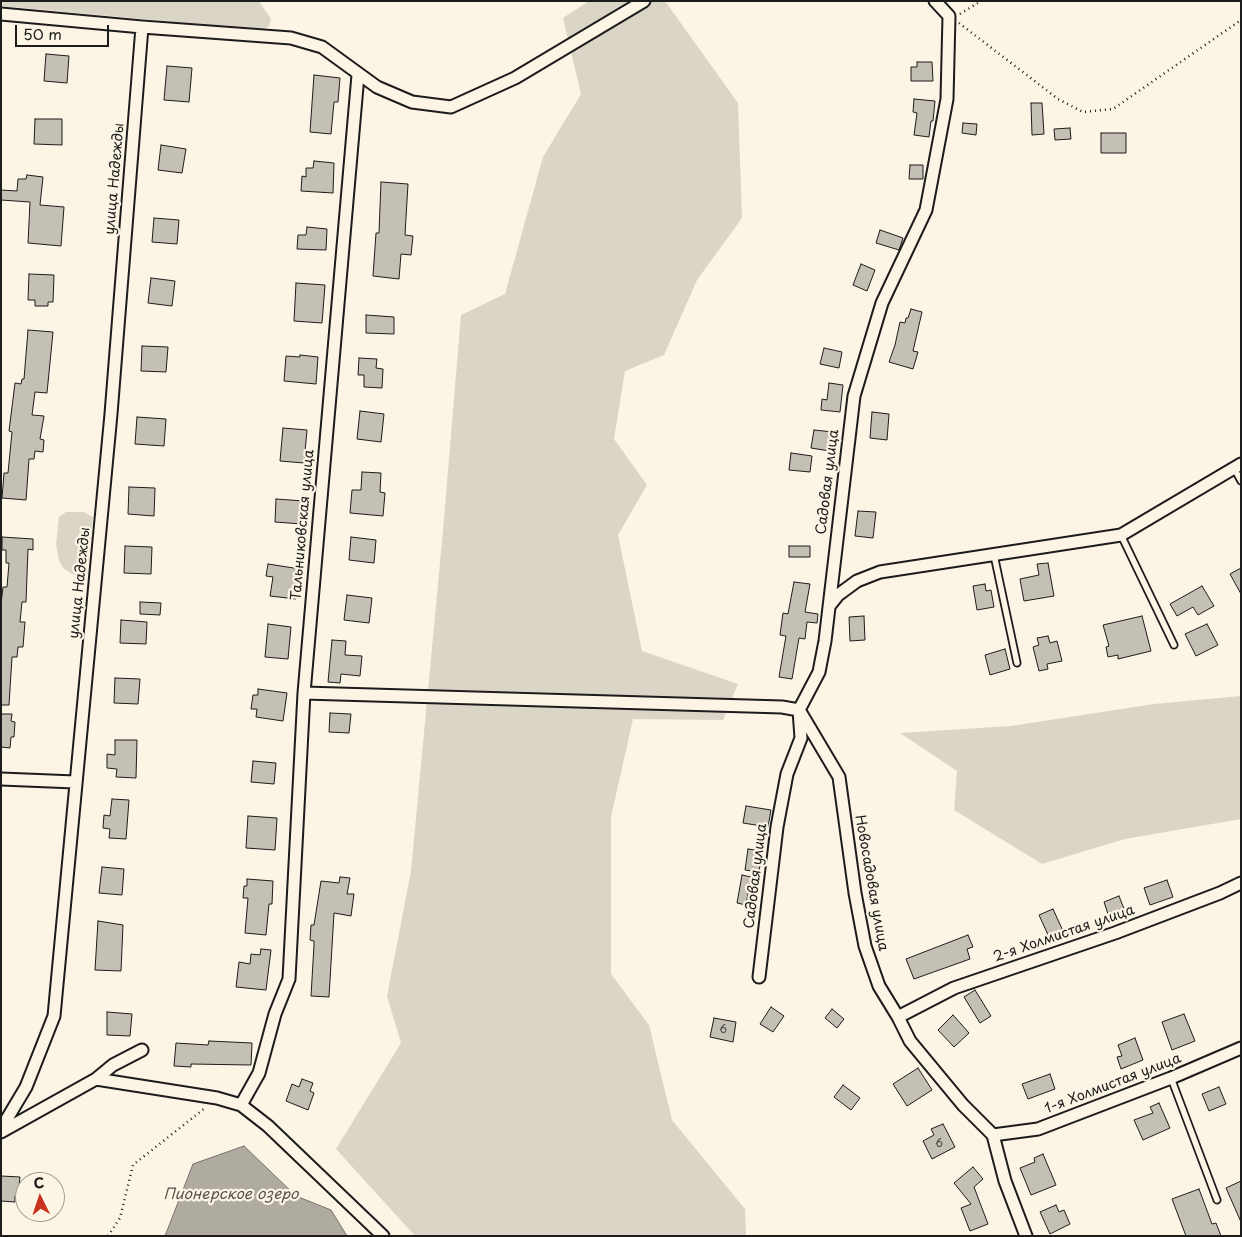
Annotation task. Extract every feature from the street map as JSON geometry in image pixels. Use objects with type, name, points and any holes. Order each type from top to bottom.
[{"type":"street","points":[[1,14],[292,38],[322,47],[377,88],[412,102],[451,107],[515,78],[644,1]]},
{"type":"street","points":[[935,1],[949,16]]},
{"type":"street","name":"Садовая улица","points":[[759,977],[777,827],[787,774],[801,738],[799,710],[819,672],[825,641],[854,396],[882,302],[926,210],[947,99],[949,16]]},
{"type":"street","name":"улица Надежды","points":[[1,1130],[26,1087],[54,1016],[111,414],[142,27]]},
{"type":"street","name":"Тальниковская улица","points":[[241,1105],[259,1073],[275,1014],[289,979],[304,693],[358,75]]},
{"type":"street","points":[[829,606],[838,595],[857,581],[880,572],[1121,535],[1237,466]]},
{"type":"street","points":[[304,693],[782,707],[799,710]]},
{"type":"street","name":"Новосадовая улица","points":[[799,710],[839,778],[864,946],[879,986],[910,1041],[962,1105],[993,1135]]},
{"type":"street","points":[[1,778],[75,782]]},
{"type":"street","name":"2-я Холмистая улица","points":[[898,1017],[954,988],[1115,933],[1241,883]]},
{"type":"street","name":"1-я Холмистая улица","points":[[993,1135],[1038,1129],[1171,1078],[1241,1048]]},
{"type":"street","points":[[1,1130],[96,1079],[113,1065],[142,1050]]},
{"type":"street","points":[[96,1079],[217,1098],[241,1105],[268,1126],[384,1236]]},
{"type":"street","points":[[993,1135],[1005,1181],[1026,1236]]},
{"type":"lane","points":[[1237,466],[1241,481]]},
{"type":"lane","points":[[1121,535],[1174,645]]},
{"type":"lane","points":[[994,555],[1017,663]]},
{"type":"lane","points":[[1171,1078],[1217,1200]]},
{"type":"path","points":[[949,16],[961,14],[981,1]]},
{"type":"path","points":[[949,16],[1058,99],[1083,112],[1113,109],[1241,20]]},
{"type":"path","points":[[108,1236],[120,1218],[133,1165],[217,1098]]},
{"type":"shaded area","points":[[1,1],[259,1],[271,19],[269,26],[262,30],[1,6]]},
{"type":"shaded area","points":[[589,1],[665,1],[738,103],[742,218],[697,280],[664,355],[625,371],[614,439],[647,485],[618,535],[642,651],[738,684],[723,720],[633,719],[611,817],[611,974],[649,1025],[672,1120],[745,1209],[746,1236],[415,1236],[336,1149],[401,1043],[387,996],[411,871],[461,315],[505,294],[543,157],[581,94],[563,18]]},
{"type":"shaded area","points":[[66,512],[84,512],[93,517],[88,562],[85,572],[74,575],[64,569],[59,561],[56,544],[59,517]]},
{"type":"shaded area","points":[[1241,696],[1241,819],[1125,839],[1042,864],[954,810],[957,771],[900,733],[1011,726],[1154,704]]},
{"type":"water","name":"Пионерское озеро","points":[[244,1146],[296,1196],[331,1210],[347,1236],[165,1236],[193,1164]]},
{"type":"building","points":[[46,54],[69,56],[67,83],[44,81]]},
{"type":"building","points":[[917,62],[932,62],[933,81],[911,81],[911,67],[917,67]]},
{"type":"building","points":[[167,66],[192,68],[189,102],[164,100]]},
{"type":"building","points":[[314,75],[340,78],[338,102],[334,102],[331,134],[310,132]]},
{"type":"building","points":[[914,99],[935,101],[929,137],[914,135],[917,113],[913,112]]},
{"type":"building","points":[[1031,103],[1042,103],[1044,134],[1032,135]]},
{"type":"building","points":[[35,119],[62,119],[62,145],[34,144]]},
{"type":"building","points":[[963,123],[977,124],[976,135],[962,133]]},
{"type":"building","points":[[1070,128],[1071,139],[1055,140],[1054,129]]},
{"type":"building","points":[[1101,133],[1126,133],[1126,153],[1101,153]]},
{"type":"building","points":[[161,145],[186,149],[182,173],[158,170]]},
{"type":"building","points":[[314,161],[334,163],[333,193],[301,191],[302,176],[306,177],[306,168],[313,168]]},
{"type":"building","points":[[910,165],[923,165],[923,179],[909,179]]},
{"type":"building","points":[[27,175],[43,177],[40,205],[64,207],[61,246],[28,243],[30,202],[1,200],[1,190],[17,191],[18,179],[26,179]]},
{"type":"building","points":[[381,182],[408,184],[405,235],[413,236],[411,255],[401,254],[399,279],[373,276],[376,233],[379,233]]},
{"type":"building","points":[[154,218],[179,220],[177,244],[152,242]]},
{"type":"building","points":[[307,227],[327,229],[326,250],[297,249],[298,235],[306,235]]},
{"type":"building","points":[[880,230],[903,238],[899,250],[876,243]]},
{"type":"building","points":[[861,264],[875,270],[867,291],[853,285]]},
{"type":"building","points":[[29,274],[54,275],[53,302],[48,302],[48,306],[35,306],[35,300],[28,300]]},
{"type":"building","points":[[151,278],[175,281],[172,306],[148,303]]},
{"type":"building","points":[[296,283],[325,285],[322,323],[294,321]]},
{"type":"building","points":[[911,309],[922,312],[913,351],[918,352],[913,369],[889,362],[900,322],[905,323]]},
{"type":"building","points":[[366,315],[394,317],[394,334],[366,333]]},
{"type":"building","points":[[28,330],[53,332],[47,393],[35,392],[32,415],[44,416],[40,439],[44,440],[43,452],[35,451],[34,459],[29,459],[26,500],[2,498],[4,473],[8,473],[12,432],[9,431],[15,383],[21,384],[22,379],[24,379]]},
{"type":"building","points":[[142,346],[168,347],[166,372],[141,371]]},
{"type":"building","points":[[824,348],[842,352],[839,368],[820,364]]},
{"type":"building","points":[[300,355],[318,357],[316,384],[284,381],[286,356],[300,357]]},
{"type":"building","points":[[359,358],[377,359],[376,368],[383,369],[382,388],[364,387],[364,375],[358,375]]},
{"type":"building","points":[[829,383],[843,385],[840,412],[821,410],[822,399],[827,400]]},
{"type":"building","points":[[360,411],[384,414],[381,442],[357,439]]},
{"type":"building","points":[[872,412],[889,414],[887,440],[870,438]]},
{"type":"building","points":[[137,417],[166,419],[164,446],[135,444]]},
{"type":"building","points":[[283,428],[307,430],[304,463],[280,461]]},
{"type":"building","points":[[814,430],[833,432],[830,451],[811,448]]},
{"type":"building","points":[[791,453],[812,456],[810,472],[789,470]]},
{"type":"building","points":[[362,472],[381,473],[380,492],[385,493],[383,516],[350,513],[352,490],[361,490]]},
{"type":"building","points":[[129,487],[155,488],[154,516],[128,514]]},
{"type":"building","points":[[276,499],[304,501],[302,524],[275,522]]},
{"type":"building","points":[[858,511],[876,512],[873,538],[855,536]]},
{"type":"building","points":[[2,537],[33,539],[33,550],[28,549],[26,602],[22,602],[20,622],[25,622],[23,647],[18,647],[17,657],[12,657],[9,705],[1,705],[1,604],[3,587],[7,587],[9,563],[6,563],[6,550],[2,550]]},
{"type":"building","points":[[351,537],[376,540],[374,563],[349,560]]},
{"type":"building","points":[[125,546],[152,547],[151,574],[124,573]]},
{"type":"building","points":[[789,546],[810,546],[810,557],[789,557]]},
{"type":"building","points":[[1048,563],[1054,596],[1024,601],[1020,579],[1039,575],[1037,564]]},
{"type":"building","points":[[268,564],[300,569],[296,599],[270,596],[273,577],[266,576]]},
{"type":"building","points":[[1241,568],[1241,594],[1230,574]]},
{"type":"building","points":[[794,582],[810,584],[805,612],[818,614],[817,623],[807,622],[805,639],[799,638],[792,679],[779,677],[786,636],[780,635],[783,613],[788,614]]},
{"type":"building","points":[[985,584],[986,591],[991,590],[994,607],[977,610],[973,586]]},
{"type":"building","points":[[1202,586],[1214,606],[1198,615],[1193,607],[1177,616],[1170,604]]},
{"type":"building","points":[[347,595],[372,598],[369,623],[344,620]]},
{"type":"building","points":[[140,602],[161,603],[160,615],[140,614]]},
{"type":"building","points":[[864,616],[865,640],[850,641],[849,617]]},
{"type":"building","points":[[1142,616],[1151,651],[1118,659],[1118,655],[1108,657],[1106,647],[1109,646],[1103,625]]},
{"type":"building","points":[[121,620],[147,622],[146,644],[120,643]]},
{"type":"building","points":[[268,624],[291,627],[288,659],[265,657]]},
{"type":"building","points":[[1207,624],[1218,645],[1196,656],[1185,634]]},
{"type":"building","points":[[1048,636],[1050,643],[1057,641],[1062,661],[1047,664],[1048,669],[1039,671],[1033,647],[1039,645],[1037,638]]},
{"type":"building","points":[[332,640],[346,641],[345,655],[362,656],[360,676],[341,674],[340,683],[328,682]]},
{"type":"building","points":[[1005,649],[1010,669],[990,675],[985,655]]},
{"type":"building","points":[[115,678],[140,679],[138,704],[114,703]]},
{"type":"building","points":[[258,689],[287,693],[283,721],[256,717],[257,709],[251,709],[253,695],[258,695]]},
{"type":"building","points":[[330,713],[351,714],[349,733],[329,732]]},
{"type":"building","points":[[1,714],[12,714],[11,721],[15,722],[14,737],[11,737],[10,748],[1,747]]},
{"type":"building","points":[[115,740],[137,740],[136,778],[116,777],[117,769],[107,768],[107,754],[115,755]]},
{"type":"building","points":[[253,761],[276,763],[274,784],[251,782]]},
{"type":"building","points":[[112,799],[129,800],[126,839],[109,838],[110,829],[103,828],[104,815],[110,816]]},
{"type":"building","points":[[746,806],[771,810],[768,827],[743,823]]},
{"type":"building","points":[[248,816],[277,818],[275,850],[246,848]]},
{"type":"building","points":[[748,849],[762,851],[759,872],[745,870]]},
{"type":"building","points":[[102,867],[124,869],[122,895],[99,893]]},
{"type":"building","points":[[742,875],[751,877],[746,905],[737,903]]},
{"type":"building","points":[[340,877],[350,878],[347,894],[354,894],[351,916],[334,913],[329,997],[311,996],[314,941],[310,940],[311,925],[314,925],[321,881],[339,883]]},
{"type":"building","points":[[247,879],[273,881],[272,904],[269,904],[266,935],[245,933],[248,898],[243,898]]},
{"type":"building","points":[[1167,880],[1173,897],[1150,905],[1144,888]]},
{"type":"building","points":[[1119,896],[1126,914],[1110,920],[1104,902]]},
{"type":"building","points":[[1053,909],[1063,931],[1049,937],[1039,915]]},
{"type":"building","points":[[98,921],[123,925],[121,971],[95,970]]},
{"type":"building","points":[[968,935],[973,947],[967,949],[970,959],[914,979],[906,959]]},
{"type":"building","points":[[261,949],[271,950],[266,990],[236,987],[239,962],[250,964],[251,954],[260,955]]},
{"type":"building","points":[[975,990],[991,1016],[980,1023],[964,997]]},
{"type":"building","points":[[771,1007],[784,1016],[773,1032],[760,1024]]},
{"type":"building","points":[[832,1009],[844,1019],[837,1028],[825,1018]]},
{"type":"building","points":[[107,1012],[132,1014],[130,1036],[107,1035]]},
{"type":"building","points":[[1184,1014],[1195,1041],[1172,1050],[1162,1022]]},
{"type":"building","points":[[953,1015],[969,1033],[954,1047],[938,1030]]},
{"type":"building","points":[[714,1018],[736,1022],[733,1042],[710,1037]]},
{"type":"building","points":[[1135,1038],[1143,1060],[1121,1069],[1117,1057],[1122,1056],[1118,1045]]},
{"type":"building","points":[[209,1041],[252,1043],[251,1065],[191,1064],[191,1067],[174,1066],[176,1043],[208,1045]]},
{"type":"building","points":[[918,1068],[932,1090],[907,1106],[893,1084]]},
{"type":"building","points":[[1050,1074],[1055,1089],[1028,1099],[1022,1084]]},
{"type":"building","points":[[302,1079],[313,1083],[310,1091],[314,1093],[308,1110],[286,1101],[292,1084],[299,1087]]},
{"type":"building","points":[[843,1085],[860,1098],[851,1110],[834,1097]]},
{"type":"building","points":[[1219,1087],[1226,1104],[1209,1111],[1202,1094]]},
{"type":"building","points":[[1159,1103],[1170,1128],[1143,1140],[1134,1120],[1153,1113],[1150,1107]]},
{"type":"building","points":[[943,1124],[955,1147],[932,1159],[923,1141],[934,1135],[931,1129]]},
{"type":"building","points":[[1043,1154],[1056,1185],[1031,1195],[1020,1168],[1035,1162],[1034,1158]]},
{"type":"building","points":[[973,1167],[983,1179],[974,1187],[988,1224],[970,1231],[961,1208],[971,1204],[954,1183]]},
{"type":"building","points":[[1,1176],[15,1177],[15,1202],[1,1201]]},
{"type":"building","points":[[1241,1181],[1241,1222],[1226,1188]]},
{"type":"building","points":[[1199,1189],[1212,1224],[1216,1223],[1221,1236],[1186,1236],[1172,1199]]},
{"type":"building","points":[[1056,1205],[1059,1212],[1064,1210],[1070,1224],[1050,1234],[1040,1212]]}]
